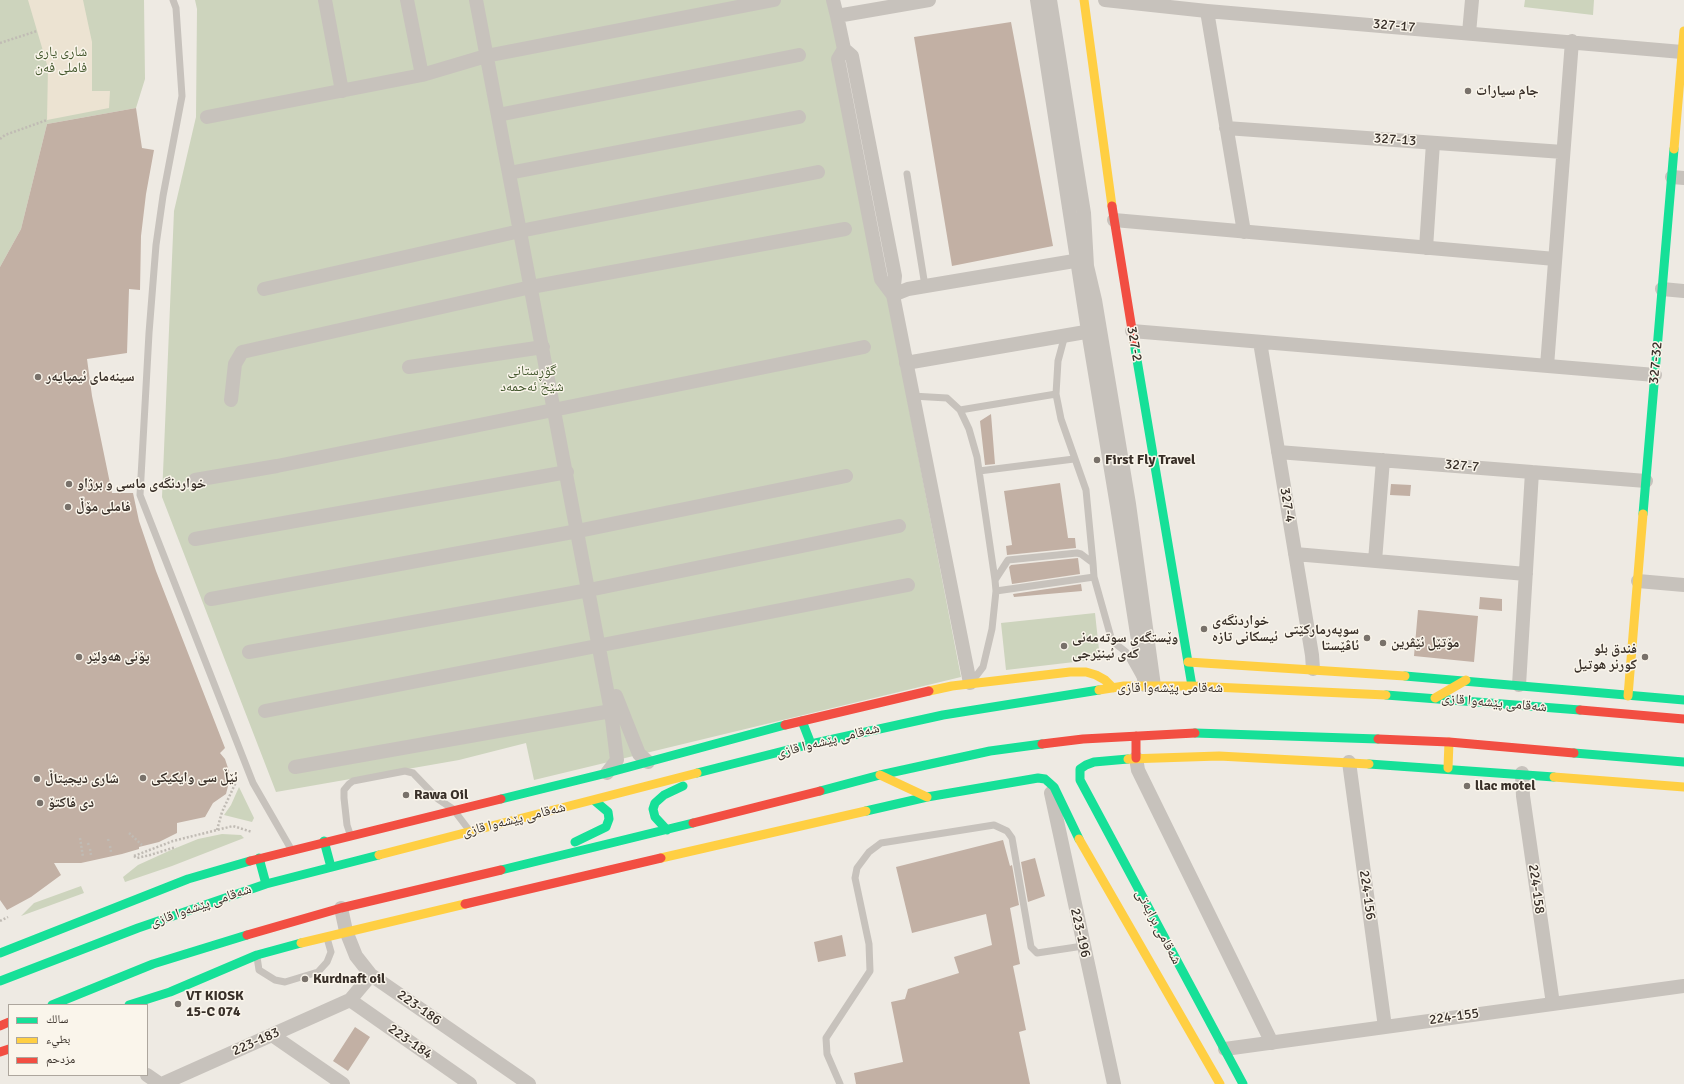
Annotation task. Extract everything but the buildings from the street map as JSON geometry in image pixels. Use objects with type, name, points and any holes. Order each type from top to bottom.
[{"type":"main road","name":"327-2","points":[[1084,0],[1114,220],[1192,686]]},
{"type":"main road","name":"327-32","points":[[1628,696],[1662,289],[1678,178],[1684,31]]},
{"type":"main road","points":[[1188,662],[1466,680],[1684,700]]},
{"type":"main road","points":[[0,953],[188,879],[259,858],[648,762],[802,721],[970,683],[1078,671],[1096,675],[1105,680],[1113,688]]},
{"type":"main road","points":[[1435,698],[1466,680]]},
{"type":"main road","name":"شەقامی پێشەوا قازی","points":[[0,981],[138,928],[266,884],[469,831],[724,768],[811,744],[943,715],[1113,688],[1192,686],[1319,691],[1435,698],[1684,719]]},
{"type":"main road","points":[[802,721],[811,744]]},
{"type":"main road","points":[[54,1004],[153,964],[211,945],[341,908],[667,830],[880,775],[990,751],[1083,739],[1195,734],[1448,742],[1684,762]]},
{"type":"main road","points":[[1136,736],[1136,758],[1219,756],[1349,762],[1522,773],[1684,787]]},
{"type":"main road","points":[[1448,742],[1448,768]]},
{"type":"main road","name":"شەقامی برایەتی","points":[[1136,758],[1094,762],[1080,769],[1080,780],[1173,978],[1220,1084]]},
{"type":"main road","points":[[667,830],[655,817],[653,809],[655,803],[664,795],[724,768]]},
{"type":"main road","points":[[880,775],[927,797]]},
{"type":"main road","points":[[132,1004],[170,992],[257,955],[326,938],[346,931],[927,797],[1032,778],[1048,781]]},
{"type":"main road","name":"شەقامی برایەتی","points":[[1048,781],[1054,787],[1082,845],[1173,978],[1225,1049],[1243,1084]]},
{"type":"main road","points":[[522,865],[595,834],[606,826],[609,819],[608,812],[595,800]]},
{"type":"main road","points":[[324,841],[331,867]]},
{"type":"main road","points":[[259,858],[266,884]]},
{"type":"street","points":[[325,0],[342,91]]},
{"type":"street","points":[[407,0],[422,75]]},
{"type":"street","points":[[476,0],[600,646],[611,711],[617,760],[607,772]]},
{"type":"street","points":[[207,117],[422,75],[486,56],[774,0]]},
{"type":"street","points":[[833,0],[844,49],[838,59],[881,279],[893,295],[970,683]]},
{"type":"street","points":[[837,16],[898,3],[929,0]]},
{"type":"street","points":[[1037,0],[1081,260],[1129,504],[1150,686]]},
{"type":"street","points":[[1050,0],[1084,214],[1081,260]]},
{"type":"street","name":"327-17","points":[[1105,0],[1207,11],[1572,41],[1682,52]]},
{"type":"street","points":[[1469,33],[1472,0]]},
{"type":"street","points":[[1207,11],[1244,232]]},
{"type":"street","points":[[1547,366],[1572,41]]},
{"type":"street","points":[[498,115],[799,55]]},
{"type":"street","points":[[509,173],[799,117]]},
{"type":"street","name":"327-13","points":[[1226,128],[1563,152]]},
{"type":"street","points":[[1426,248],[1433,143]]},
{"type":"street","points":[[264,289],[520,231],[818,172]]},
{"type":"street","points":[[1114,220],[1555,259]]},
{"type":"street","points":[[231,400],[235,364],[242,352],[531,287],[845,229]]},
{"type":"street","points":[[893,295],[899,291],[925,286],[1081,260]]},
{"type":"street","points":[[1662,289],[1684,291]]},
{"type":"street","points":[[906,363],[1094,330]]},
{"type":"street","points":[[1132,331],[1655,376]]},
{"type":"street","name":"327-4","points":[[1260,342],[1312,655],[1313,669]]},
{"type":"street","points":[[195,480],[277,466],[554,408],[864,346]]},
{"type":"street","points":[[409,367],[542,347]]},
{"type":"street","name":"327-7","points":[[1278,452],[1646,481]]},
{"type":"street","points":[[1375,561],[1382,460]]},
{"type":"street","points":[[195,539],[566,472]]},
{"type":"street","points":[[1519,685],[1532,472]]},
{"type":"street","points":[[211,599],[578,531],[846,476]]},
{"type":"street","points":[[248,652],[589,590],[899,526]]},
{"type":"street","points":[[1295,554],[1526,574]]},
{"type":"street","points":[[1638,582],[1684,586]]},
{"type":"street","points":[[265,711],[908,585]]},
{"type":"street","points":[[600,646],[622,716],[639,754],[648,762]]},
{"type":"street","points":[[295,768],[611,711]]},
{"type":"street","points":[[1136,758],[1138,770],[1272,1043]]},
{"type":"street","name":"224-156","points":[[1349,762],[1385,1027]]},
{"type":"street","name":"224-158","points":[[1522,773],[1523,796],[1553,1004]]},
{"type":"street","name":"223-196","points":[[1048,781],[1114,1084]]},
{"type":"street","name":"223-186","points":[[341,908],[346,931],[356,956],[371,975],[529,1084]]},
{"type":"street","points":[[350,1000],[371,975]]},
{"type":"street","name":"224-155","points":[[1225,1049],[1684,986]]},
{"type":"street","name":"223-183","points":[[161,1084],[350,1000]]},
{"type":"street","name":"223-184","points":[[350,1000],[468,1084]]},
{"type":"street","points":[[272,1035],[343,1084]]},
{"type":"street","points":[[148,1076],[161,1084]]},
{"type":"lane","points":[[173,0],[176,8],[182,96],[168,168],[156,245],[149,333],[140,495],[253,783],[291,849]]},
{"type":"lane","points":[[907,174],[925,286]]},
{"type":"lane","points":[[1065,335],[1058,361],[1056,394],[1061,420],[1086,490],[1094,577],[1112,641],[1126,652],[1150,686]]},
{"type":"lane","points":[[960,410],[1056,394]]},
{"type":"lane","points":[[912,396],[947,398],[960,410],[969,429],[979,471],[996,591],[992,629],[983,667],[970,683]]},
{"type":"lane","points":[[979,471],[1074,459]]},
{"type":"lane","points":[[995,580],[1008,560],[1081,554],[1092,563]]},
{"type":"lane","points":[[996,591],[1094,577]]},
{"type":"lane","points":[[350,835],[347,825],[344,790],[353,781],[405,772],[413,772],[438,799],[453,809],[469,831]]},
{"type":"lane","points":[[840,1084],[827,1054],[826,1038],[870,971],[869,944],[855,878],[857,868],[881,843],[994,825],[1007,831],[1012,838],[1031,947],[1037,953],[1083,946]]},
{"type":"lane","points":[[257,955],[259,970],[275,980],[285,982],[318,972],[327,962],[331,952],[326,938]]},
{"type":"path","points":[[0,43],[37,31]]},
{"type":"path","points":[[0,139],[6,135],[47,120]]},
{"type":"path","points":[[217,830],[222,812],[237,780]]},
{"type":"path","points":[[176,847],[150,856],[137,858],[134,856],[172,841],[233,826],[252,832]]},
{"type":"path","points":[[129,833],[142,845]]},
{"type":"path","points":[[80,838],[83,858]]},
{"type":"path","points":[[109,843],[111,852]]},
{"type":"path","points":[[89,846],[91,855]]},
{"type":"path","points":[[0,921],[8,917]]},
{"type":"green space","name":"شاری یاری فاملی فەن","points":[[0,0],[144,0],[145,79],[136,108],[47,124],[21,229],[0,267]]},
{"type":"green space","name":"گۆڕستانی شێخ ئەحمەد","points":[[195,0],[830,0],[961,677],[534,780],[526,743],[459,760],[276,792],[162,497],[174,211],[196,117],[197,9]]},
{"type":"green space","points":[[1525,0],[1594,0],[1593,15],[1524,7]]},
{"type":"green space","points":[[1095,613],[1100,659],[1006,670],[1001,623]]},
{"type":"green space","points":[[239,787],[254,818],[252,822],[224,815],[231,805]]},
{"type":"green space","points":[[222,834],[241,835],[244,838],[172,866],[125,882],[123,877],[138,865],[198,839]]},
{"type":"green space","points":[[81,886],[84,893],[21,916],[34,903]]},
{"type":"shaded area","points":[[28,0],[83,0],[92,42],[92,91],[110,91],[109,108],[47,120],[48,68]]},
{"type":"traffic: fast","points":[[1643,514],[1674,149]]},
{"type":"traffic: fast","points":[[1134,342],[1192,686]]},
{"type":"traffic: fast","points":[[1405,676],[1684,700]]},
{"type":"traffic: fast","points":[[697,773],[811,744],[943,715],[1099,690]]},
{"type":"traffic: fast","points":[[1386,695],[1580,710]]},
{"type":"traffic: fast","points":[[802,721],[811,744]]},
{"type":"traffic: fast","points":[[501,799],[607,773],[785,725]]},
{"type":"traffic: fast","points":[[1195,733],[1378,739]]},
{"type":"traffic: fast","points":[[820,791],[880,775],[990,751],[1042,744]]},
{"type":"traffic: fast","points":[[1574,753],[1684,762]]},
{"type":"traffic: fast","points":[[1128,759],[1094,762],[1086,765],[1080,769],[1080,780],[1243,1084]]},
{"type":"traffic: fast","points":[[1369,764],[1554,777]]},
{"type":"traffic: fast","points":[[866,811],[927,797],[1038,778],[1045,779],[1054,787],[1079,839]]},
{"type":"traffic: fast","points":[[667,830],[655,817],[653,809],[655,803],[664,795],[683,786]]},
{"type":"traffic: fast","points":[[575,842],[606,827],[609,819],[608,812],[595,801]]},
{"type":"traffic: fast","points":[[501,870],[693,823]]},
{"type":"traffic: fast","points":[[324,841],[331,867]]},
{"type":"traffic: fast","points":[[0,981],[138,928],[266,884],[379,855]]},
{"type":"traffic: fast","points":[[259,858],[266,884]]},
{"type":"traffic: fast","points":[[0,953],[188,879],[250,861]]},
{"type":"traffic: fast","points":[[54,1004],[153,964],[247,935]]},
{"type":"traffic: fast","points":[[132,1004],[170,992],[257,955],[301,943]]},
{"type":"traffic: slow","points":[[1084,0],[1112,206]]},
{"type":"traffic: slow","points":[[1674,149],[1684,31]]},
{"type":"traffic: slow","points":[[1628,696],[1643,514]]},
{"type":"traffic: slow","points":[[1188,662],[1405,676]]},
{"type":"traffic: slow","points":[[929,691],[952,686],[1070,672],[1086,672],[1096,675],[1105,680],[1113,688]]},
{"type":"traffic: slow","points":[[1435,698],[1466,680]]},
{"type":"traffic: slow","points":[[1099,690],[1124,686],[1192,686],[1386,695]]},
{"type":"traffic: slow","points":[[1448,768],[1449,742]]},
{"type":"traffic: slow","points":[[1128,759],[1219,756],[1369,764]]},
{"type":"traffic: slow","points":[[379,855],[697,773]]},
{"type":"traffic: slow","points":[[880,775],[927,797]]},
{"type":"traffic: slow","points":[[1554,777],[1684,787]]},
{"type":"traffic: slow","points":[[661,858],[866,811]]},
{"type":"traffic: slow","points":[[1079,839],[1220,1084]]},
{"type":"traffic: slow","points":[[301,943],[465,904]]},
{"type":"traffic: jam","points":[[1112,206],[1134,342]]},
{"type":"traffic: jam","points":[[785,725],[929,691]]},
{"type":"traffic: jam","points":[[1580,710],[1684,719]]},
{"type":"traffic: jam","points":[[1042,744],[1083,739],[1195,733]]},
{"type":"traffic: jam","points":[[1136,736],[1136,758]]},
{"type":"traffic: jam","points":[[1378,739],[1449,742],[1574,753]]},
{"type":"traffic: jam","points":[[693,823],[820,791]]},
{"type":"traffic: jam","points":[[250,861],[501,799]]},
{"type":"traffic: jam","points":[[465,904],[661,858]]},
{"type":"traffic: jam","points":[[247,935],[341,908],[501,870]]},
{"type":"traffic: jam","points":[[0,1026],[8,1022]]},
{"type":"traffic: jam","points":[[0,1052],[8,1049]]},
{"type":"place","name":"جام سيارات","points":[[1468,91]]},
{"type":"place","name":"سینەمای ئیمپایەر","points":[[38,377]]},
{"type":"place","name":"First Fly Travel","points":[[1097,460]]},
{"type":"place","name":"خواردنگەی ماسی و برژاو","points":[[69,484]]},
{"type":"place","name":"فاملی مۆڵ","points":[[68,507]]},
{"type":"place","name":"خواردنگەی ئیسکانی تازە","points":[[1204,629]]},
{"type":"place","name":"سوپەرمارکێتی ئاڤێستا","points":[[1367,638]]},
{"type":"place","name":"مۆتێل ئێڤرین","points":[[1383,643]]},
{"type":"place","name":"وێستگەی سوتەمەنی کەی ئینێرجی","points":[[1064,646]]},
{"type":"place","name":"پۆنی هەولێر","points":[[79,657]]},
{"type":"place","name":"فندق بلو كورنر هوتيل","points":[[1645,657]]},
{"type":"place","name":"ئێڵ سی وایکیکی","points":[[143,778]]},
{"type":"place","name":"شاری دیجیتاڵ","points":[[37,779]]},
{"type":"place","name":"llac motel","points":[[1467,786]]},
{"type":"place","name":"Rawa Oil","points":[[406,795]]},
{"type":"place","name":"دی فاکتۆ","points":[[40,803]]},
{"type":"place","name":"Kurdnaft oil","points":[[305,979]]},
{"type":"place","name":"VT KIOSK 15-C 074","points":[[178,1004]]}]
